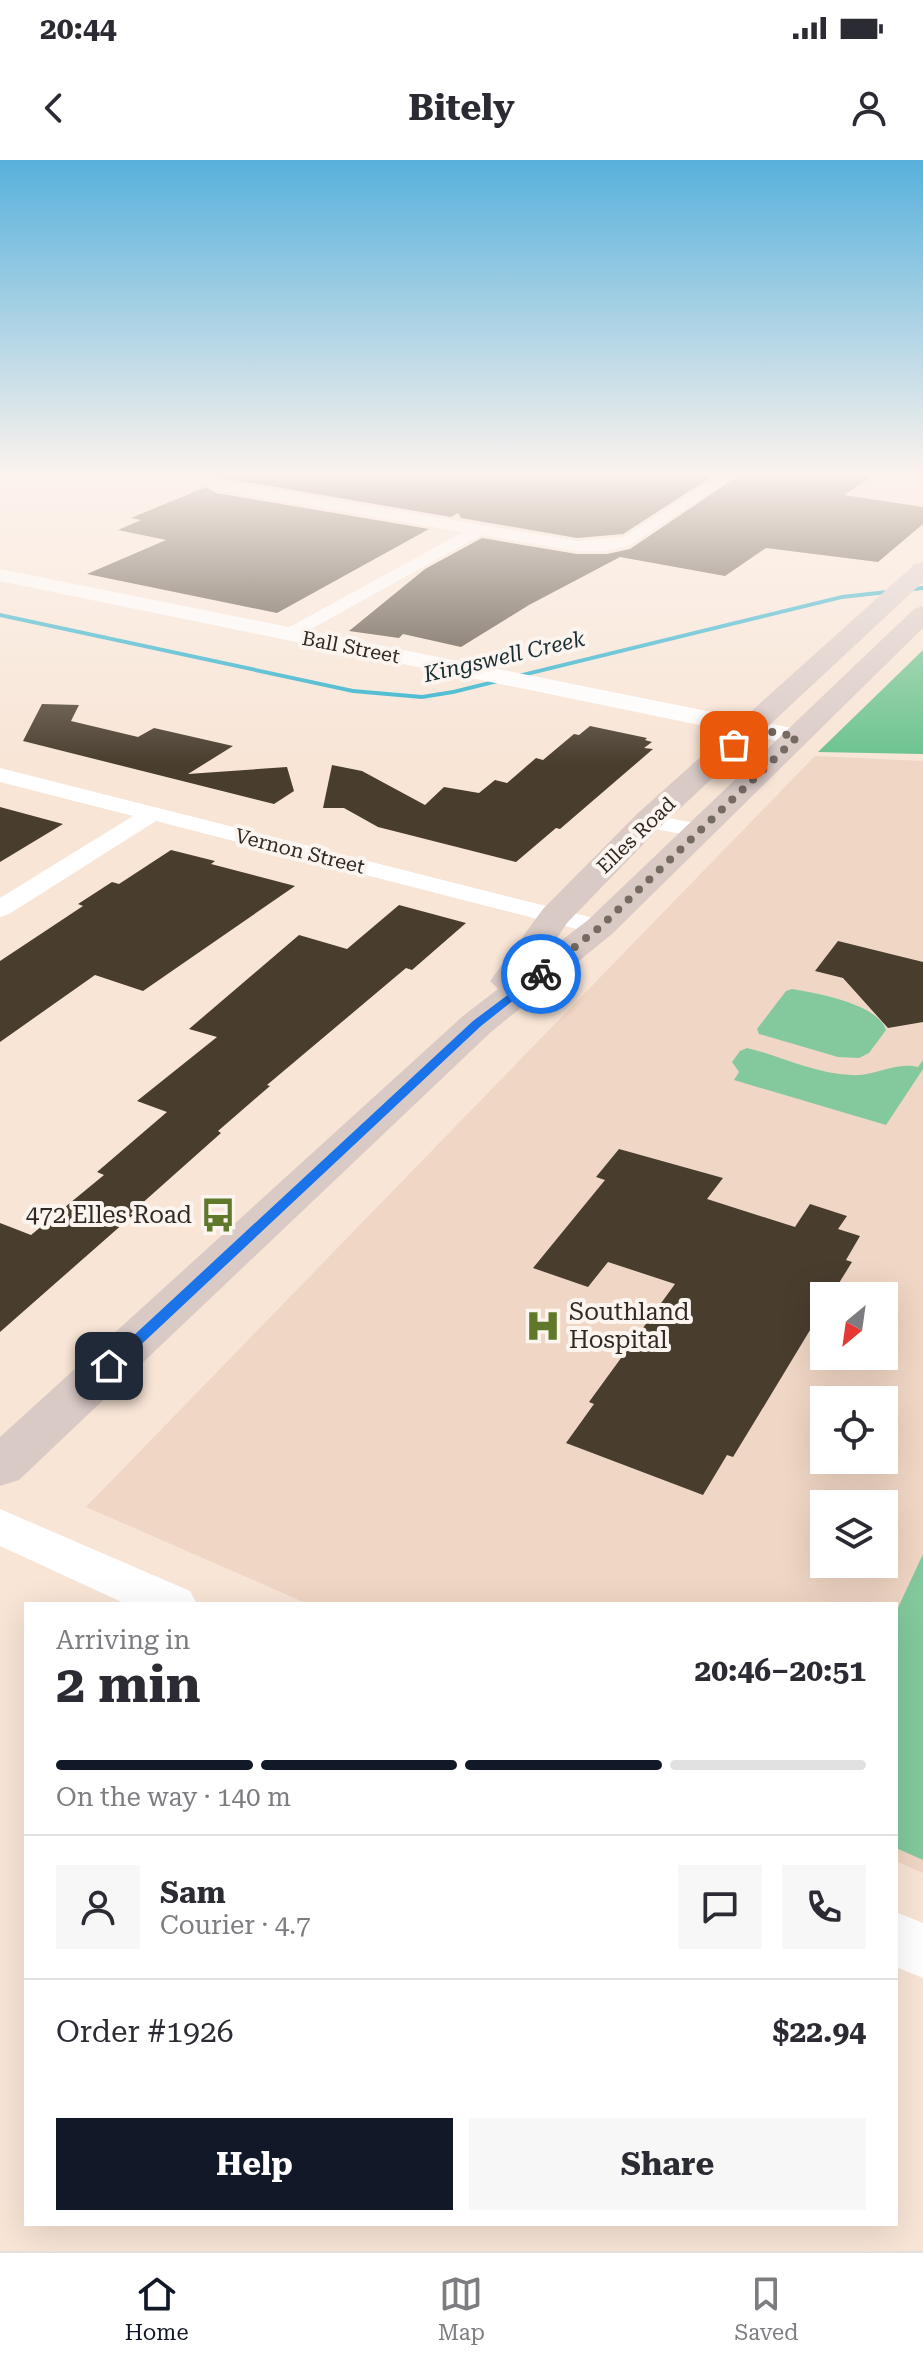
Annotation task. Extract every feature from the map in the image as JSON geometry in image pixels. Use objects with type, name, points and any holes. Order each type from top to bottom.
[{"type":"main road","name":"Elles Road","points":[[477,1024],[555,916],[648,821],[922,570]]},
{"type":"main road","name":"Elles Road","points":[[0,1467],[477,1024],[600,927],[923,614]]},
{"type":"street","points":[[291,634],[407,570]]},
{"type":"street","name":"Ball Street","points":[[0,575],[797,737]]},
{"type":"street","name":"Vernon Street","points":[[0,775],[600,927]]},
{"type":"street","points":[[0,909],[152,814]]},
{"type":"street","points":[[648,821],[702,831]]},
{"type":"street","points":[[0,1526],[169,1602]]},
{"type":"street","points":[[898,1940],[923,1951]]},
{"type":"shaded area","name":"Southland Hospital","points":[[815,756],[923,761],[923,1873],[898,1862],[898,1602],[303,1602],[86,1507]]},
{"type":"green space","points":[[923,650],[923,754],[818,752]]},
{"type":"green space","points":[[792,989],[859,1007],[881,1021],[886,1030],[869,1053],[859,1058],[838,1057],[759,1034],[757,1029],[786,991]]},
{"type":"green space","points":[[747,1048],[838,1074],[860,1075],[901,1066],[918,1067],[923,1060],[923,1069],[886,1125],[734,1080],[739,1072],[732,1062],[740,1051]]},
{"type":"green space","points":[[923,1554],[923,1860],[898,1849],[898,1608]]},
{"type":"building","points":[[97,570],[356,570],[277,613],[87,574]]},
{"type":"building","points":[[424,570],[596,570],[529,605],[461,647],[403,634],[399,638],[349,631]]},
{"type":"building","points":[[690,570],[734,570],[725,576]]},
{"type":"building","points":[[42,704],[79,705],[71,721],[138,737],[154,728],[233,746],[188,774],[287,767],[294,791],[274,804],[23,741]]},
{"type":"building","points":[[590,726],[647,738],[645,740],[652,742],[644,748],[653,749],[560,829],[556,828],[516,862],[378,827],[344,808],[323,808],[332,765],[362,771],[425,805],[444,787],[479,793],[495,780],[507,783],[536,758],[543,760],[574,734],[579,735]]},
{"type":"building","points":[[0,807],[63,824],[0,862]]},
{"type":"building","points":[[171,850],[295,886],[143,991],[95,975],[0,1042],[0,961],[83,906],[78,904],[112,882],[119,884]]},
{"type":"building","points":[[399,905],[466,923],[412,970],[406,968],[267,1085],[270,1086],[218,1131],[221,1133],[130,1214],[133,1215],[0,1332],[0,1223],[31,1235],[104,1175],[97,1172],[167,1112],[137,1101],[217,1037],[189,1029],[299,935],[347,949]]},
{"type":"building","points":[[838,941],[923,962],[923,1022],[888,1028],[843,978],[815,971]]},
{"type":"building","points":[[619,1149],[723,1178],[707,1199],[795,1227],[810,1204],[847,1216],[838,1229],[860,1236],[846,1260],[852,1262],[840,1282],[810,1282],[810,1330],[733,1457],[727,1455],[703,1495],[566,1443],[594,1404],[589,1402],[675,1284],[608,1262],[588,1287],[533,1268],[605,1180],[596,1177]]},
{"type":"waterway","name":"Kingswell Creek","points":[[0,615],[353,691],[422,697],[842,597],[923,588]]},
{"type":"way so far","points":[[541,974],[600,927],[797,737],[753,728],[734,745]]},
{"type":"place","name":"472 Elles Road","points":[[218,1215]]},
{"type":"place","name":"Southland Hospital","points":[[543,1326]]},
{"type":"route","points":[[109,1366],[477,1024],[541,974]]}]
